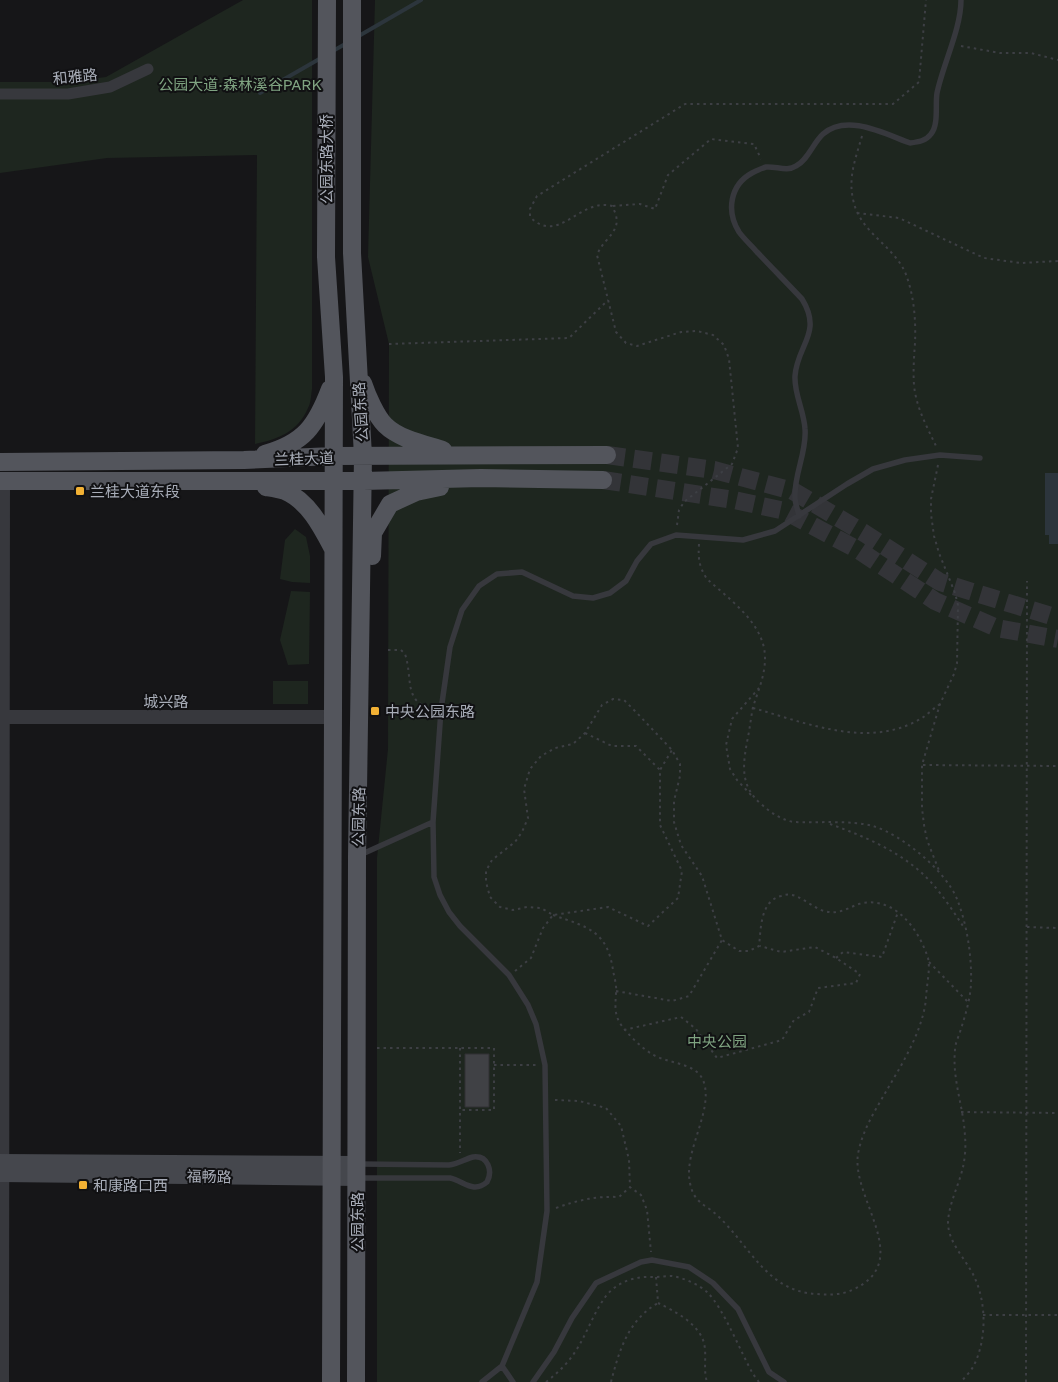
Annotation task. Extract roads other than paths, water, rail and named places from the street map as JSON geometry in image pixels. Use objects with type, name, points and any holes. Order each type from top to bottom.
[{"type":"main road","name":"公园东路大桥","points":[[326,258],[327,0]]},
{"type":"main road","name":"公园东路大桥","points":[[352,0],[352,253]]},
{"type":"main road","name":"公园东路","points":[[352,253],[363,456],[357,857],[358,1171],[356,1382]]},
{"type":"main road","name":"公园东路","points":[[326,258],[334,377],[331,1382]]},
{"type":"main road","points":[[357,362],[366,391],[385,425],[407,439],[460,455]]},
{"type":"main road","points":[[244,460],[283,449],[304,436],[321,413],[334,377]]},
{"type":"main road","name":"兰桂大道","points":[[0,462],[244,460],[333,456],[607,455]]},
{"type":"main road","points":[[360,644],[370,613],[373,533],[390,504],[416,492],[481,478]]},
{"type":"main road","name":"兰桂大道","points":[[1,482],[363,481],[481,478],[603,480]]},
{"type":"main road","points":[[241,480],[286,492],[306,507],[319,524],[333,548]]},
{"type":"main road","name":"福畅路","points":[[1,1168],[358,1171]]},
{"type":"street","name":"和雅路","points":[[0,94],[68,94],[110,87],[148,69]]},
{"type":"street","points":[[1,482],[2,1382]]},
{"type":"street","name":"城兴路","points":[[1,717],[333,717]]},
{"type":"lane","points":[[799,516],[795,498],[805,440],[805,428],[795,382],[796,373],[810,331],[809,315],[802,299],[739,232],[731,204],[732,195],[742,179],[753,172],[766,167],[795,168],[823,134],[833,128],[854,125],[865,127],[910,143],[917,142],[930,135],[934,129],[938,93],[952,44],[961,0]]},
{"type":"lane","points":[[482,1382],[502,1366],[537,1282],[547,1211],[545,1065],[536,1024],[528,1006],[509,975],[460,926],[449,912],[440,895],[434,877],[433,822],[441,710],[450,647],[462,610],[479,586],[497,574],[522,572],[573,596],[593,598],[610,594],[626,581],[637,560],[651,544],[676,535],[743,540],[775,531],[873,468],[905,460],[940,455],[980,458]]},
{"type":"lane","points":[[357,857],[433,822]]},
{"type":"lane","points":[[474,1157],[483,1159],[490,1167],[490,1178],[478,1188],[473,1188],[450,1178],[358,1171],[449,1165],[474,1157]]},
{"type":"lane","points":[[533,1382],[554,1352],[572,1318],[596,1283],[641,1262],[652,1260],[689,1267],[713,1283],[738,1309],[769,1372],[784,1382]]},
{"type":"lane","points":[[502,1366],[513,1382]]},
{"type":"waterway","points":[[357,37],[421,0]]},
{"type":"waterway","points":[[331,52],[347,43]]},
{"type":"waterway","points":[[260,93],[321,58]]},
{"type":"tunnel","points":[[607,455],[714,470],[793,491],[864,533],[940,582],[1058,617]]},
{"type":"tunnel","points":[[603,480],[734,500],[785,511],[860,551],[935,601],[997,628],[1058,639]]},
{"type":"place","name":"兰桂大道东段","points":[[80,491]]},
{"type":"place","name":"中央公园东路","points":[[375,711]]},
{"type":"place","name":"和康路口西","points":[[83,1185]]},
{"type":"park label","name":"公园大道·森林溪谷PARK","points":[[240,84]]},
{"type":"park label","name":"中央公园","points":[[717,1041]]}]
